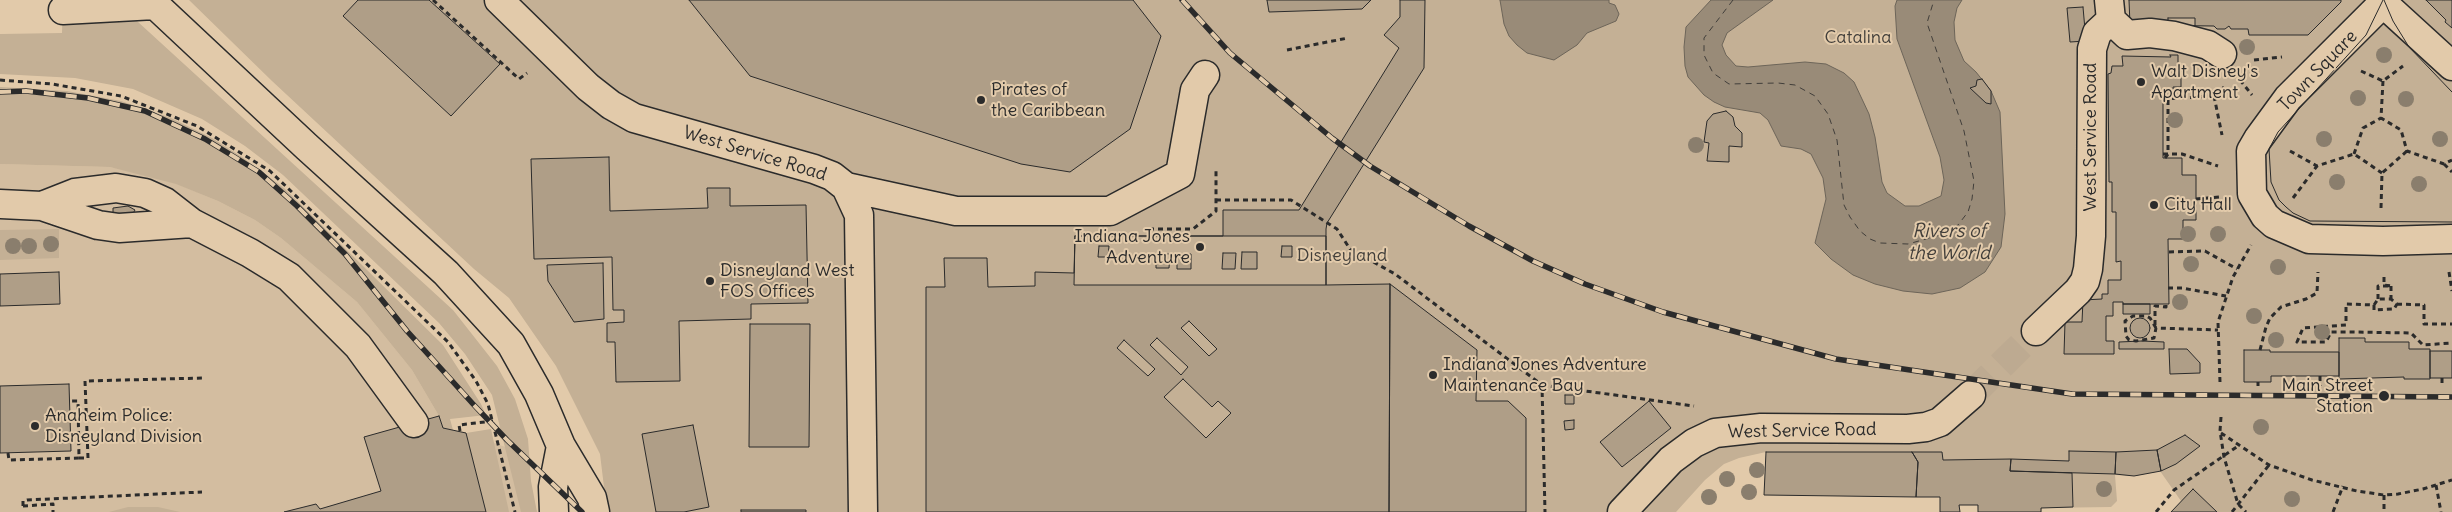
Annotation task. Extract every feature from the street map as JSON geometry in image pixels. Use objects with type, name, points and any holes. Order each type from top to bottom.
[{"type":"street","points":[[63,10],[152,2],[452,280],[511,344],[539,394],[561,446],[592,498],[595,512]]},
{"type":"street","name":"Town Square","points":[[2452,66],[2383,2],[2288,98],[2258,139],[2252,151],[2252,194],[2258,206],[2274,224],[2309,239],[2393,241],[2452,239]]},
{"type":"street","name":"West Service Road","points":[[510,5],[588,87],[611,105],[634,118],[814,169],[832,176],[846,187],[860,215],[864,512]]},
{"type":"street","points":[[2110,10],[2127,35],[2150,33],[2174,36],[2208,45],[2222,54]]},
{"type":"street","name":"West Service Road","points":[[2036,331],[2078,291],[2085,280],[2088,269],[2091,236],[2092,49],[2097,33],[2110,10]]},
{"type":"street","points":[[846,187],[956,210],[1110,210],[1180,174],[1195,90],[1205,75]]},
{"type":"street","points":[[42,206],[75,193],[116,188],[145,193],[165,202],[192,223],[250,253],[289,277],[358,346],[414,423]]},
{"type":"street","points":[[0,204],[42,206],[98,226],[192,223]]},
{"type":"street","name":"West Service Road","points":[[1622,512],[1671,460],[1694,443],[1715,433],[1761,428],[1908,429],[1926,427],[1940,422],[1971,396]]},
{"type":"street","points":[[554,512],[553,487],[561,446]]},
{"type":"path","points":[[433,0],[519,80],[534,66]]},
{"type":"path","points":[[1287,50],[1348,38]]},
{"type":"path","points":[[2383,81],[2406,64]]},
{"type":"path","points":[[2356,68],[2383,81]]},
{"type":"path","points":[[0,80],[52,84],[121,96],[198,126],[270,171],[448,342],[476,381],[488,404],[515,512]]},
{"type":"path","points":[[2381,118],[2383,81]]},
{"type":"path","points":[[2163,99],[2214,96]]},
{"type":"path","points":[[2168,99],[2165,155],[2182,154],[2220,167]]},
{"type":"path","points":[[2381,118],[2401,130],[2407,151]]},
{"type":"path","points":[[2354,154],[2363,128],[2381,118]]},
{"type":"path","points":[[2285,148],[2317,166]]},
{"type":"path","points":[[2407,151],[2444,164],[2452,172]]},
{"type":"path","points":[[2380,214],[2382,173],[2407,151]]},
{"type":"path","points":[[2290,202],[2317,166],[2354,154]]},
{"type":"path","points":[[2354,154],[2382,173]]},
{"type":"path","points":[[2444,164],[2452,160]]},
{"type":"path","points":[[2196,199],[2226,196]]},
{"type":"path","points":[[1216,200],[1291,200],[1337,229],[1350,249],[1395,274],[1542,385],[1696,406]]},
{"type":"path","points":[[2220,382],[2218,322],[2237,269],[2255,238]]},
{"type":"path","points":[[2168,252],[2205,251],[2237,269]]},
{"type":"path","points":[[2378,286],[2378,299],[2374,305],[2374,310],[2394,309],[2397,304]]},
{"type":"path","points":[[2391,286],[2391,298],[2397,304],[2424,305],[2424,324],[2452,324]]},
{"type":"path","points":[[2168,288],[2182,288],[2226,296]]},
{"type":"path","points":[[2378,299],[2391,298]]},
{"type":"path","points":[[2260,350],[2262,337],[2270,318],[2288,303],[2306,299]]},
{"type":"path","points":[[2166,304],[2166,307],[2155,306],[2156,327],[2154,338],[2129,340],[2125,332],[2125,321],[2133,316],[2146,316],[2156,327],[2218,330]]},
{"type":"path","points":[[2374,305],[2346,304],[2346,325],[2303,328],[2298,342],[2326,342],[2331,332],[2354,332],[2411,333],[2423,345],[2452,343]]},
{"type":"path","points":[[2320,376],[2320,386]]},
{"type":"path","points":[[8,453],[9,460],[88,458],[85,381],[203,378]]},
{"type":"path","points":[[2442,378],[2442,386]]},
{"type":"path","points":[[1542,385],[1545,512]]},
{"type":"path","points":[[70,401],[78,401],[79,458]]},
{"type":"path","points":[[2220,417],[2224,457],[2238,504],[2246,512]]},
{"type":"path","points":[[460,431],[459,425],[493,421]]},
{"type":"path","points":[[2221,433],[2269,465],[2312,480],[2384,495],[2423,490],[2452,480]]},
{"type":"path","points":[[2156,512],[2174,490],[2238,446]]},
{"type":"path","points":[[2232,512],[2269,465]]},
{"type":"path","points":[[2436,485],[2442,512]]},
{"type":"path","points":[[2332,512],[2343,486]]},
{"type":"path","points":[[53,510],[53,504],[23,506],[23,501],[202,492]]},
{"type":"path","points":[[2384,495],[2384,512]]},
{"type":"shaded area","points":[[0,164],[110,167],[136,172],[177,184],[218,201],[255,220],[281,238],[357,302],[412,370],[439,416],[443,428],[466,433],[469,446],[494,443],[514,450],[537,512],[0,512]]},
{"type":"green space","points":[[63,0],[114,0],[453,310],[497,366],[515,399],[528,439],[531,481],[537,512],[521,512],[492,395],[465,354],[439,323],[283,175],[245,146],[202,119],[133,89],[75,78],[0,74],[0,34],[62,33]]},
{"type":"green space","name":"Disneyland","points":[[189,0],[2452,0],[2452,512],[2171,512],[2181,501],[2160,471],[2134,476],[2115,475],[2117,501],[2111,507],[2042,508],[2041,512],[1978,512],[1977,505],[1960,505],[1960,512],[1940,512],[1940,497],[1916,497],[1918,462],[1912,452],[1766,452],[1739,458],[1724,464],[1705,480],[1676,512],[607,512],[600,454],[556,366],[509,298],[474,269],[272,81]]},
{"type":"green space","points":[[0,87],[67,91],[121,101],[171,118],[212,138],[242,157],[284,188],[443,345],[486,415],[450,419],[453,430],[443,428],[439,416],[412,370],[357,302],[281,238],[255,220],[218,201],[176,184],[110,167],[0,164]]},
{"type":"green space","points":[[59,229],[59,258],[0,260],[0,230]]},
{"type":"green space","points":[[491,429],[509,512],[486,512],[466,433]]},
{"type":"green space","points":[[128,507],[158,507],[180,512],[109,512]]},
{"type":"water","points":[[1500,0],[1609,0],[1609,3],[1615,5],[1619,14],[1616,21],[1587,33],[1577,45],[1554,60],[1527,53],[1517,45],[1509,36],[1504,24]]},
{"type":"water","name":"Rivers of the World","points":[[1711,0],[1773,0],[1727,33],[1722,45],[1726,55],[1736,66],[1748,67],[1805,62],[1826,64],[1844,73],[1854,82],[1869,114],[1875,137],[1882,182],[1887,193],[1905,206],[1919,206],[1941,196],[1944,180],[1940,157],[1897,39],[1895,6],[1897,0],[1962,0],[1957,8],[1954,22],[1955,40],[1964,61],[1976,72],[1991,91],[2000,112],[2005,214],[2001,247],[1985,272],[1960,288],[1932,294],[1903,291],[1875,284],[1853,275],[1831,259],[1815,243],[1826,199],[1823,178],[1811,154],[1801,149],[1781,146],[1768,120],[1760,113],[1725,107],[1714,102],[1704,95],[1688,77],[1685,66],[1684,47],[1686,27]]},
{"type":"building","points":[[358,0],[429,0],[500,64],[451,116],[343,16]]},
{"type":"building","name":"Pirates of the Caribbean","points":[[689,0],[1133,0],[1161,36],[1130,129],[1070,172],[1021,164],[750,76]]},
{"type":"building","points":[[1267,0],[1371,0],[1362,9],[1269,12]]},
{"type":"building","name":"Indiana Jones Adventure","points":[[1400,0],[1425,0],[1424,68],[1327,223],[1326,229],[1326,285],[1390,284],[1389,512],[926,512],[926,287],[945,287],[944,258],[987,258],[988,287],[1035,286],[1035,272],[1074,273],[1075,236],[1223,236],[1223,210],[1299,210],[1399,48],[1384,35],[1400,17]]},
{"type":"building","points":[[2129,0],[2341,0],[2341,2],[2308,35],[2249,35],[2248,29],[2231,29],[2229,26],[2225,29],[2217,29],[2214,26],[2130,25]]},
{"type":"building","points":[[2426,0],[2452,0],[2452,28],[2445,22],[2446,20]]},
{"type":"building","points":[[2083,7],[2086,41],[2070,42],[2067,8]]},
{"type":"building","points":[[2168,18],[2195,18],[2195,26],[2168,26]]},
{"type":"building","name":"City Hall","points":[[2170,55],[2178,55],[2178,64],[2181,64],[2181,87],[2173,87],[2174,96],[2163,96],[2163,158],[2182,158],[2182,175],[2196,175],[2196,220],[2183,220],[2183,239],[2168,239],[2169,304],[2123,304],[2123,302],[2113,302],[2113,316],[2106,316],[2106,341],[2114,341],[2114,354],[2064,354],[2065,322],[2082,322],[2083,300],[2102,299],[2102,294],[2108,294],[2108,280],[2121,280],[2121,261],[2116,262],[2116,212],[2112,212],[2112,182],[2109,182],[2108,74],[2111,73],[2112,66],[2123,66],[2122,56],[2171,57]]},
{"type":"building","points":[[1982,79],[1991,91],[1991,104],[1986,103],[1970,88],[1976,86],[1977,80]]},
{"type":"building","points":[[1726,111],[1733,117],[1735,126],[1742,133],[1742,147],[1729,146],[1729,162],[1707,161],[1709,143],[1704,142],[1707,121],[1713,114]]},
{"type":"building","name":"Disneyland West FOS Offices","points":[[609,157],[610,211],[708,208],[707,188],[730,188],[730,206],[806,205],[808,303],[751,304],[751,319],[679,321],[680,381],[616,382],[615,342],[607,342],[607,323],[624,322],[624,310],[613,310],[612,257],[534,259],[531,159]]},
{"type":"building","points":[[128,206],[135,210],[131,217],[113,217],[113,208]]},
{"type":"building","points":[[1075,236],[1326,236],[1326,285],[1074,285]]},
{"type":"building","points":[[1099,246],[1109,246],[1108,257],[1098,257]]},
{"type":"building","points":[[1282,246],[1292,246],[1292,257],[1281,257]]},
{"type":"building","points":[[1242,252],[1257,252],[1257,269],[1241,269]]},
{"type":"building","points":[[1223,253],[1236,253],[1235,269],[1222,269]]},
{"type":"building","points":[[1156,254],[1170,254],[1169,268],[1156,268]]},
{"type":"building","points":[[1177,254],[1191,254],[1191,269],[1177,269]]},
{"type":"building","points":[[603,263],[604,319],[574,322],[548,281],[547,265]]},
{"type":"building","points":[[59,272],[60,304],[0,306],[0,274]]},
{"type":"building","name":"Indiana Jones Adventure Maintenance Bay","points":[[1390,284],[1477,350],[1476,401],[1508,401],[1526,418],[1526,512],[1389,512]]},
{"type":"building","points":[[2123,304],[2150,304],[2150,314],[2123,314]]},
{"type":"building","points":[[2140,318],[2147,321],[2150,328],[2147,335],[2140,338],[2133,335],[2130,328],[2133,321]]},
{"type":"building","points":[[1189,321],[1217,349],[1209,356],[1181,328]]},
{"type":"building","points":[[750,324],[810,324],[809,447],[749,447]]},
{"type":"building","points":[[1157,338],[1188,367],[1181,375],[1150,345]]},
{"type":"building","points":[[2339,338],[2365,338],[2365,342],[2409,342],[2409,349],[2430,349],[2430,379],[2404,379],[2404,377],[2339,379]]},
{"type":"building","points":[[1124,340],[1155,369],[1148,376],[1117,348]]},
{"type":"building","points":[[2119,342],[2164,342],[2164,349],[2119,349]]},
{"type":"building","points":[[2169,349],[2187,349],[2200,363],[2200,373],[2170,374]]},
{"type":"building","points":[[2244,350],[2339,352],[2339,376],[2271,376],[2271,382],[2244,382]]},
{"type":"building","points":[[2430,351],[2452,351],[2452,378],[2430,378]]},
{"type":"building","points":[[1183,379],[1212,407],[1218,401],[1231,413],[1206,438],[1164,397]]},
{"type":"building","name":"Anaheim Police: Disneyland Division","points":[[69,384],[71,451],[0,453],[0,386]]},
{"type":"building","points":[[1565,395],[1574,395],[1574,404],[1565,404]]},
{"type":"building","points":[[1649,401],[1671,428],[1622,467],[1600,442]]},
{"type":"building","points":[[439,416],[443,428],[466,433],[486,512],[284,512],[316,504],[320,509],[381,491],[364,437]]},
{"type":"building","points":[[1574,420],[1574,429],[1565,430],[1564,421]]},
{"type":"building","points":[[693,425],[709,507],[684,512],[656,512],[642,434]]},
{"type":"building","points":[[2185,435],[2200,446],[2176,464],[2161,471],[2157,450]]},
{"type":"building","points":[[2157,450],[2161,471],[2134,476],[2115,474],[2116,452]]},
{"type":"building","points":[[2069,451],[2116,452],[2115,474],[2010,471],[2011,459],[2069,461]]},
{"type":"building","points":[[1766,452],[1912,452],[1918,462],[1916,497],[1764,495]]},
{"type":"building","points":[[1912,452],[1942,452],[1943,460],[2011,459],[2010,471],[2072,473],[2073,507],[2041,508],[2041,512],[1978,512],[1978,505],[1959,505],[1960,512],[1940,512],[1940,497],[1916,497],[1918,462]]},
{"type":"building","points":[[2193,489],[2217,512],[2171,512]]},
{"type":"building","points":[[741,510],[806,510],[806,512],[741,512]]},
{"type":"ferry route","points":[[1733,0],[1704,38],[1704,55],[1713,73],[1729,84],[1778,83],[1795,85],[1815,96],[1828,114],[1837,140],[1844,205],[1850,217],[1860,231],[1870,239],[1880,243],[1908,244],[1944,234],[1958,225],[1968,212],[1974,181],[1964,131],[1927,23],[1934,0]]},
{"type":"tunnel","points":[[1971,395],[2036,331]]},
{"type":"tram line","points":[[2383,0],[2366,35],[2278,132],[2269,149],[2271,182],[2279,200],[2293,213],[2310,221],[2452,222]]},
{"type":"tram line","points":[[2384,0],[2393,21],[2409,47],[2452,92]]},
{"type":"railway","points":[[1182,0],[1230,53],[1332,138],[1370,166],[1469,226],[1533,261],[1585,284],[1663,312],[1836,359],[2072,394],[2452,397]]},
{"type":"railway","points":[[0,92],[26,91],[88,98],[145,111],[205,139],[259,172],[297,206],[345,254],[407,331],[473,404],[507,440],[582,512]]},
{"type":"place","name":"Walt Disney's Apartment","points":[[2141,82]]},
{"type":"place","name":"Pirates of the Caribbean","points":[[981,100]]},
{"type":"place","name":"City Hall","points":[[2154,205]]},
{"type":"place","name":"Indiana Jones Adventure","points":[[1200,247]]},
{"type":"place","name":"Disneyland West FOS Offices","points":[[710,281]]},
{"type":"place","name":"Indiana Jones Adventure Maintenance Bay","points":[[1433,375]]},
{"type":"place","name":"Main Street Station","points":[[2384,396]]},
{"type":"place","name":"Anaheim Police: Disneyland Division","points":[[35,426]]},
{"type":"park label","name":"Catalina","points":[[1858,38]]}]
